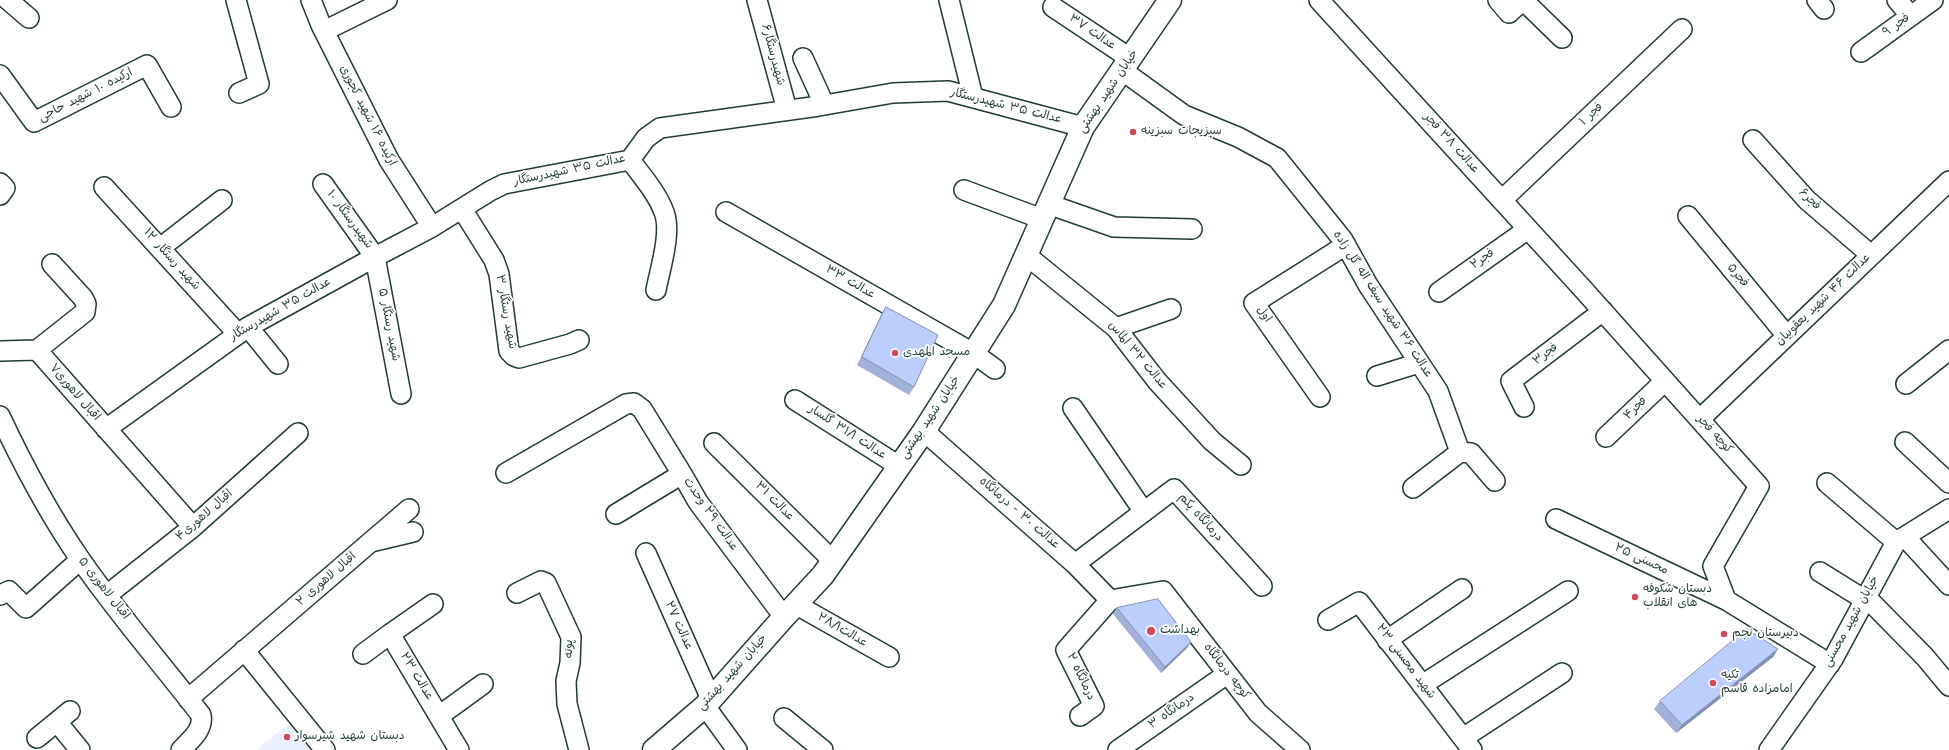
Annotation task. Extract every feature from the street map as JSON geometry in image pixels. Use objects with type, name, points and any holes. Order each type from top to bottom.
[{"type":"main road","name":"خیابان شهید بهشتی","points":[[654,750],[708,703],[789,610],[823,575],[924,431],[1004,306],[1083,127],[1127,65],[1170,0]]},
{"type":"street","points":[[8,0],[29,18]]},
{"type":"street","points":[[236,0],[258,84],[239,93]]},
{"type":"street","name":"ارکیده ۱۶ شهید کجوری","points":[[311,0],[324,31],[389,160],[432,227]]},
{"type":"street","points":[[324,31],[387,0]]},
{"type":"street","name":"شهیدرستگار۶","points":[[757,0],[787,110]]},
{"type":"street","points":[[949,0],[973,97]]},
{"type":"street","name":"عدالت ۳۸ فجر","points":[[1320,0],[1582,288]]},
{"type":"street","points":[[1498,0],[1509,13],[1523,0],[1562,38]]},
{"type":"street","points":[[1897,0],[1911,16]]},
{"type":"street","name":"فجر ۹","points":[[1861,52],[1933,0]]},
{"type":"street","name":"عدالت ۳۷","points":[[1053,7],[1127,65]]},
{"type":"street","name":"فجر ۱","points":[[1502,200],[1682,30]]},
{"type":"street","points":[[804,58],[824,104]]},
{"type":"street","name":"ارکیده ۱۰ شهید حاجی","points":[[0,75],[34,122],[147,65],[171,107]]},
{"type":"street","name":"عدالت ۳۶ شهید سیف اله گل زاده","points":[[1127,65],[1184,115],[1238,136],[1277,158],[1346,245],[1368,285],[1438,391],[1460,452]]},
{"type":"street","name":"عدالت ۳۵ شهیدرستگار","points":[[106,429],[243,331],[432,227],[490,191],[504,184],[630,160],[646,138],[660,128],[893,93],[948,91],[1083,127]]},
{"type":"street","name":"فجر۶","points":[[1753,140],[1807,200],[1871,255]]},
{"type":"street","points":[[630,160],[660,203],[666,222],[666,232],[656,290]]},
{"type":"street","name":"عدالت ۴۶ شهید یعقوبیان","points":[[1700,419],[1949,181]]},
{"type":"street","name":"شهیدرستگار ۱۰","points":[[323,184],[375,257]]},
{"type":"street","name":"شهید رستگار ۱۲","points":[[104,187],[160,248],[278,364]]},
{"type":"street","points":[[964,190],[1045,212],[1114,228],[1192,229]]},
{"type":"street","points":[[160,248],[222,200]]},
{"type":"street","name":"شهید رستگار ۳","points":[[462,209],[494,260],[499,274],[509,351],[514,356],[519,358],[570,344],[579,340]]},
{"type":"street","name":"عدالت ۳۳","points":[[726,212],[974,353],[995,369]]},
{"type":"street","name":"فجر۵","points":[[1688,216],[1787,336]]},
{"type":"street","name":"فجر۲","points":[[1439,292],[1528,229]]},
{"type":"street","name":"اول","points":[[1320,396],[1254,303],[1346,245]]},
{"type":"street","name":"عدالت ۳۲ الماس","points":[[1026,256],[1116,328],[1157,381],[1212,441],[1241,464]]},
{"type":"street","name":"شهید رستگار ۵","points":[[375,257],[401,394]]},
{"type":"street","points":[[0,351],[37,350],[85,312],[86,304],[82,298],[52,264]]},
{"type":"street","name":"کوچه فجر","points":[[1582,288],[1760,486],[1713,566],[1726,600]]},
{"type":"street","points":[[1116,328],[1171,309]]},
{"type":"street","name":"فجر۳","points":[[1524,407],[1511,381],[1603,311]]},
{"type":"street","name":"اقبال لاهوری۷","points":[[37,350],[193,527]]},
{"type":"street","points":[[1906,384],[1949,350]]},
{"type":"street","points":[[1377,376],[1420,363]]},
{"type":"street","name":"فجر۴","points":[[1606,437],[1665,380]]},
{"type":"street","name":"عدالت ۳۱/۱ گلسار","points":[[795,400],[899,466]]},
{"type":"street","points":[[506,473],[626,404],[634,403],[642,409],[682,474]]},
{"type":"street","points":[[1073,408],[1144,512]]},
{"type":"street","name":"اقبال لاهوری ۵","points":[[0,416],[17,453],[57,525],[80,560],[201,715],[202,722],[199,731],[181,750]]},
{"type":"street","name":"عدالت ۳۰ - درمانگاه","points":[[924,431],[1075,564],[1110,600]]},
{"type":"street","name":"اقبال لاهوری۴","points":[[107,595],[193,527],[298,433]]},
{"type":"street","points":[[1905,442],[1949,483]]},
{"type":"street","name":"عدالت ۳۱","points":[[714,443],[833,561]]},
{"type":"street","points":[[1413,488],[1460,452],[1472,453],[1495,481]]},
{"type":"street","name":"عدالت ۲۹ وحدت","points":[[616,514],[682,474],[698,502],[789,610]]},
{"type":"street","points":[[1827,483],[1900,539],[1949,585]]},
{"type":"street","name":"درمانگاه یکم","points":[[1075,564],[1174,489],[1262,586]]},
{"type":"street","name":"اقبال لاهوری ۲","points":[[188,699],[409,509]]},
{"type":"street","name":"خیابان شهید محسنی","points":[[1769,750],[1830,664],[1900,539],[1949,509]]},
{"type":"street","name":"محسنی ۲۵","points":[[1556,519],[1726,600],[1830,664]]},
{"type":"street","points":[[371,542],[413,532]]},
{"type":"street","name":"عدالت ۲۷","points":[[646,553],[708,703],[737,750]]},
{"type":"street","points":[[0,595],[10,591],[30,613],[80,560]]},
{"type":"street","points":[[1820,572],[1866,598],[1925,657],[1949,686]]},
{"type":"street","name":"پونه","points":[[517,593],[541,581],[546,583],[571,637],[570,663],[566,681],[567,704],[579,750]]},
{"type":"street","points":[[1388,640],[1462,589]]},
{"type":"street","name":"کوچه درمانگاه","points":[[1110,600],[1163,591],[1258,713],[1300,750]]},
{"type":"street","points":[[1422,684],[1568,591]]},
{"type":"street","name":"درمانگاه ۲","points":[[1080,716],[1094,706],[1066,650],[1110,600]]},
{"type":"street","name":"شهید محسنی ۲۳","points":[[1328,620],[1359,602],[1468,744]]},
{"type":"street","points":[[363,654],[433,604]]},
{"type":"street","name":"عدالت۲۸/۱","points":[[789,610],[889,657]]},
{"type":"street","name":"عدالت ۲۳","points":[[390,634],[460,750]]},
{"type":"street","points":[[244,650],[325,750]]},
{"type":"street","points":[[1468,744],[1562,673]]},
{"type":"street","name":"درمانگاه ۳","points":[[1118,750],[1227,674]]},
{"type":"street","points":[[439,716],[483,684]]},
{"type":"street","points":[[37,738],[63,716],[80,750]]},
{"type":"street","points":[[784,718],[823,750]]},
{"type":"shaded area","name":"دبستان شهید شیرسوار","points":[[290,723],[312,750],[256,750]]},
{"type":"building","name":"مسجد المهدی","points":[[886,307],[938,335],[914,387],[862,357]]},
{"type":"building","name":"بهداشت","points":[[1158,599],[1191,642],[1165,667],[1117,608]]},
{"type":"building","name":"تکیه امامزاده قاسم","points":[[1747,629],[1778,649],[1682,725],[1660,701]]},
{"type":"place","name":"سبزیجات سبزینه","points":[[1133,132]]},
{"type":"place","name":"مسجد المهدی","points":[[895,353]]},
{"type":"place","name":"دبستان شکوفه های انقلاب","points":[[1635,597]]},
{"type":"place","name":"بهداشت","points":[[1151,631]]},
{"type":"place","name":"دبیرستان نجم","points":[[1724,634]]},
{"type":"place","name":"تکیه امامزاده قاسم","points":[[1713,683]]},
{"type":"place","name":"دبستان شهید شیرسوار","points":[[287,737]]}]
